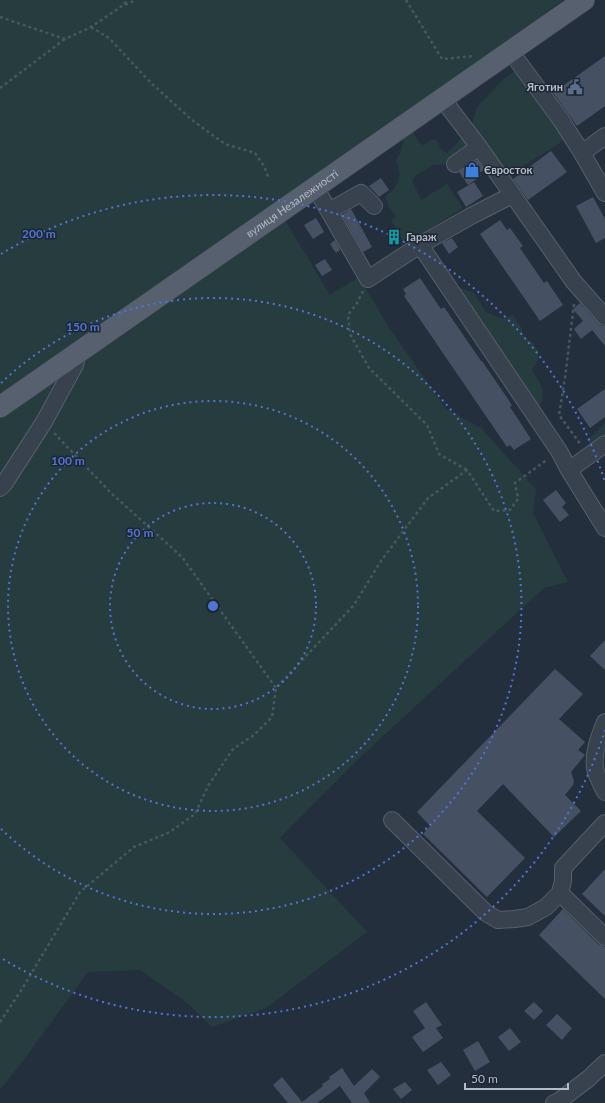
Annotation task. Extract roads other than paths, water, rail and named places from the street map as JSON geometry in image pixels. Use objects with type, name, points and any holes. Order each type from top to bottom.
[{"type":"main road","name":"вулиця Незалежності","points":[[0,407],[584,0]]},
{"type":"street","points":[[511,52],[561,120],[605,194]]},
{"type":"street","points":[[444,98],[450,109],[574,282],[605,317]]},
{"type":"street","points":[[582,153],[605,136]]},
{"type":"street","points":[[455,164],[478,147]]},
{"type":"street","points":[[315,188],[368,279],[420,245],[512,195]]},
{"type":"street","points":[[329,211],[361,193],[374,206]]},
{"type":"street","points":[[420,245],[559,451],[605,528]]},
{"type":"street","points":[[0,488],[44,422],[75,365],[78,353]]},
{"type":"street","points":[[569,470],[605,444]]},
{"type":"street","points":[[605,722],[598,738],[595,769],[605,792]]},
{"type":"street","points":[[392,820],[486,913],[498,920],[528,917],[546,907],[560,893],[563,880],[562,868],[605,823]]},
{"type":"street","points":[[560,893],[605,937]]},
{"type":"street","points":[[554,1103],[588,1080],[605,1063]]},
{"type":"place","name":"Яготин","points":[[575,87]]},
{"type":"place","name":"Євросток","points":[[472,170]]},
{"type":"place","name":"Гараж","points":[[394,237]]}]
